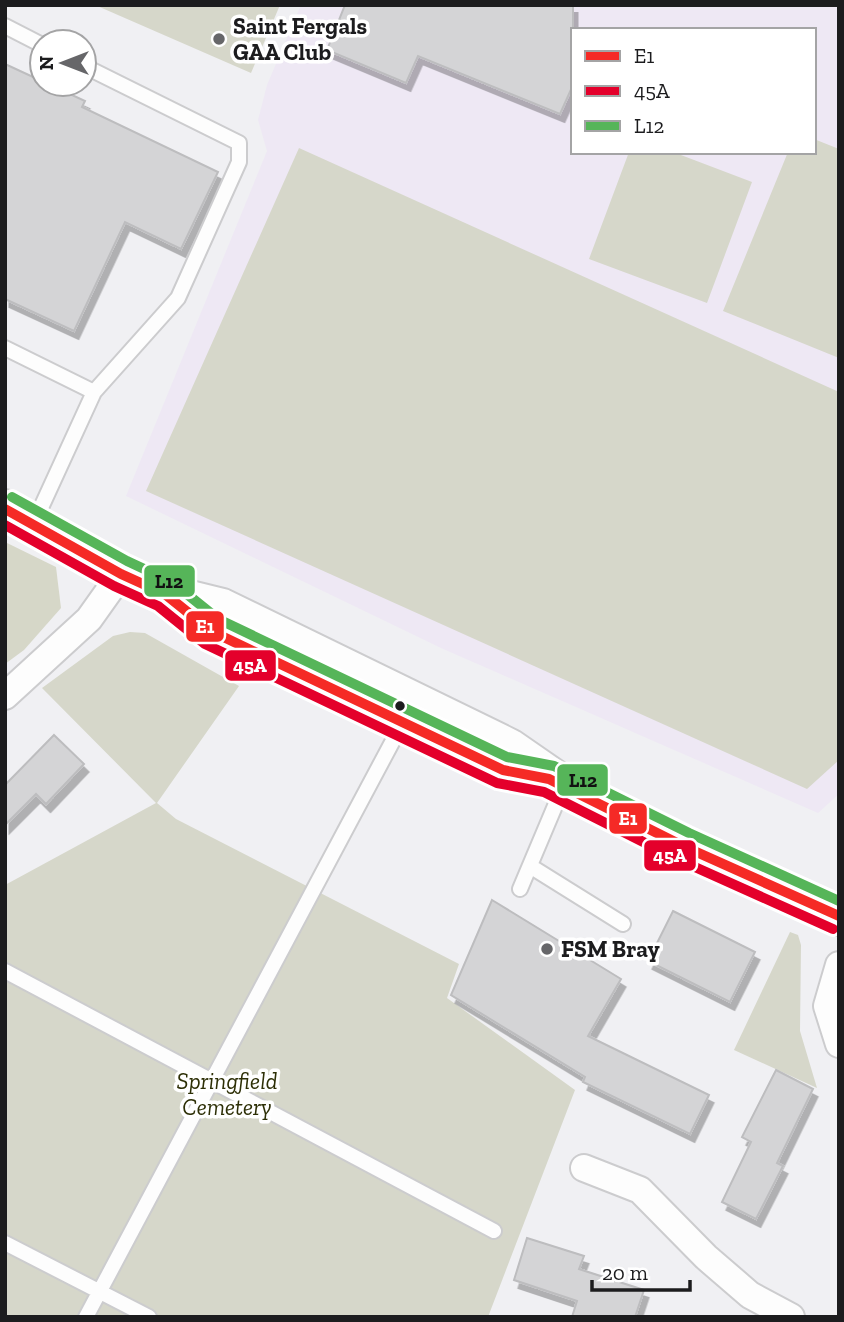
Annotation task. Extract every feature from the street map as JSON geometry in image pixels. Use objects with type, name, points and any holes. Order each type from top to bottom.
[{"type":"main road","points":[[19,516],[121,574],[165,594],[222,608],[408,712],[503,770],[557,783],[683,846],[839,916]]},
{"type":"street","points":[[5,696],[89,619],[121,574]]},
{"type":"street","points":[[839,965],[827,1006],[839,1044]]},
{"type":"street","points":[[584,1168],[640,1190],[706,1257],[750,1295],[791,1317]]},
{"type":"lane","points":[[5,26],[28,38]]},
{"type":"lane","points":[[19,516],[94,392],[178,298],[239,162],[239,143],[98,73]]},
{"type":"lane","points":[[5,348],[94,392]]},
{"type":"lane","points":[[86,1317],[408,712]]},
{"type":"lane","points":[[520,889],[557,783]]},
{"type":"lane","points":[[530,866],[623,924]]},
{"type":"lane","points":[[5,971],[213,1079],[494,1231]]},
{"type":"lane","points":[[5,1243],[149,1317]]},
{"type":"shaded area","points":[[301,5],[839,5],[839,794],[818,813],[441,648],[126,496],[267,151],[258,120],[267,85]]},
{"type":"shaded area","points":[[5,542],[56,567],[61,608],[24,650],[5,664]]},
{"type":"green space","name":"Saint Fergals GAA Club","points":[[95,5],[280,5],[251,73]]},
{"type":"green space","points":[[816,140],[839,149],[839,358],[723,311],[787,154],[816,154]]},
{"type":"green space","points":[[299,148],[839,392],[839,760],[807,789],[146,491]]},
{"type":"green space","points":[[628,154],[678,154],[752,182],[707,303],[589,259]]},
{"type":"green space","name":"Springfield Cemetery","points":[[130,632],[145,633],[239,686],[157,803],[176,819],[459,964],[447,998],[575,1090],[488,1317],[5,1317],[5,885],[156,803],[42,688],[113,636]]},
{"type":"green space","points":[[790,932],[798,935],[801,945],[800,1031],[817,1088],[734,1050]]},
{"type":"building","points":[[345,5],[573,5],[571,89],[560,114],[418,56],[406,83],[327,50]]},
{"type":"building","points":[[5,64],[28,75],[28,98],[79,98],[85,101],[82,107],[218,172],[181,249],[125,222],[74,331],[5,299]]},
{"type":"building","points":[[54,735],[84,764],[46,804],[36,794],[5,825],[5,785]]},
{"type":"building","points":[[492,900],[621,979],[588,1036],[709,1095],[690,1134],[583,1082],[585,1077],[451,995]]},
{"type":"building","points":[[673,911],[755,952],[730,1002],[648,961]]},
{"type":"building","points":[[776,1070],[813,1089],[777,1163],[783,1166],[756,1219],[722,1202],[751,1142],[742,1137]]},
{"type":"building","points":[[527,1238],[584,1256],[579,1269],[644,1290],[635,1317],[572,1317],[577,1301],[514,1280]]},
{"type":"transit line","name":"L12","points":[[12,497],[127,561],[172,582],[218,619],[507,757],[554,766],[689,833],[839,901]]},
{"type":"transit line","name":"E1","points":[[5,509],[121,574],[165,594],[211,631],[503,770],[549,779],[683,846],[839,916]]},
{"type":"transit line","name":"45A","points":[[5,525],[114,586],[158,606],[205,644],[497,783],[544,792],[677,859],[833,929]]},
{"type":"place","name":"Saint Fergals GAA Club","points":[[219,39]]},
{"type":"place","name":"FSM Bray","points":[[547,949]]}]
